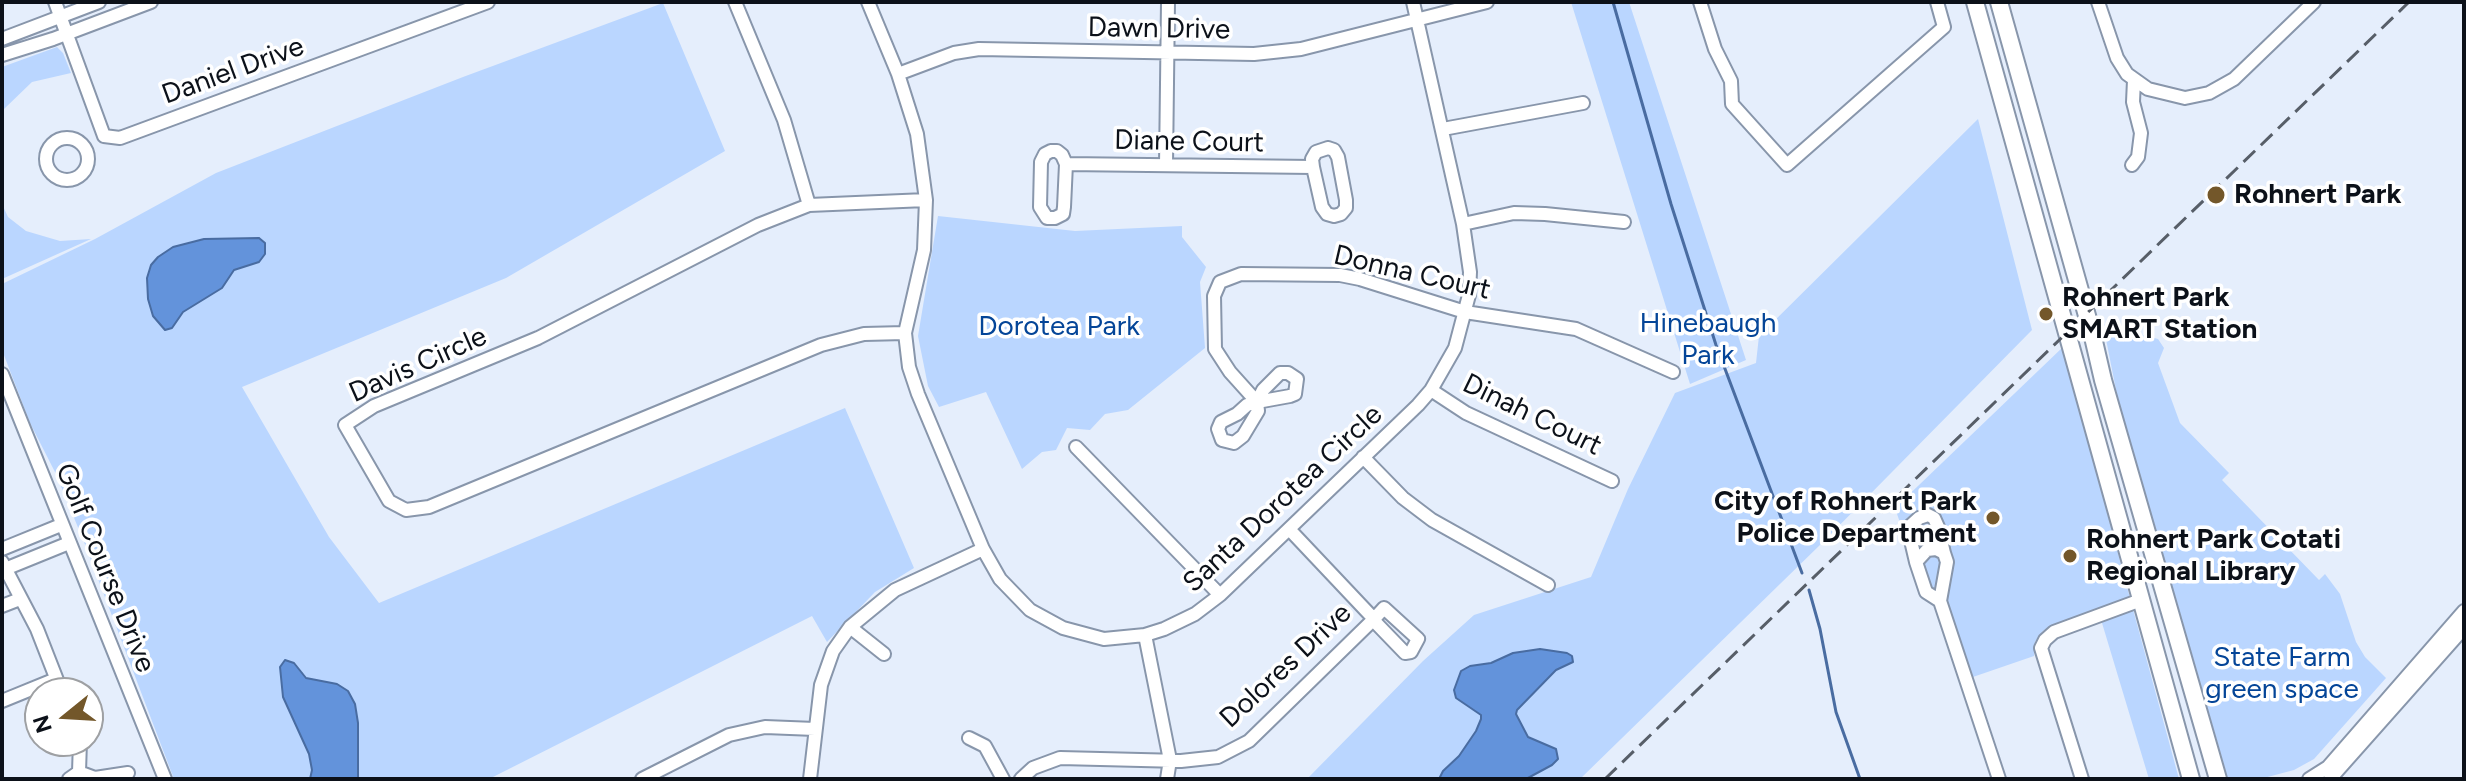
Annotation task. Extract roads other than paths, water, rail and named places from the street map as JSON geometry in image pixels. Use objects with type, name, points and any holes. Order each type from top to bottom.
[{"type":"main road","points":[[1975,2],[2191,779]]},
{"type":"main road","points":[[1999,2],[2103,380],[2218,779]]},
{"type":"street","points":[[55,2],[104,136]]},
{"type":"street","points":[[2,55],[63,25],[99,2]]},
{"type":"street","points":[[2,39],[151,2]]},
{"type":"street","name":"Daniel Drive","points":[[84,146],[104,136],[120,138],[488,2]]},
{"type":"street","points":[[735,2],[784,120],[809,205]]},
{"type":"street","name":"Santa Dorotea Circle","points":[[868,2],[898,74],[917,134],[926,200],[924,250],[905,333],[909,367],[918,394],[983,549],[1000,579],[1030,610],[1063,628],[1104,639],[1145,635],[1182,622],[1220,595],[1431,390],[1455,348],[1465,312],[1470,272],[1443,129],[1413,2]]},
{"type":"street","points":[[1166,165],[1168,2]]},
{"type":"street","name":"Dawn Drive","points":[[898,74],[954,53],[979,49],[1168,54],[1254,54],[1301,49],[1487,2]]},
{"type":"street","points":[[1700,2],[1715,49],[1731,81],[1732,104],[1787,165],[1944,27],[1937,2]]},
{"type":"street","points":[[2098,2],[2117,58],[2134,80],[2148,89],[2185,98],[2209,93],[2234,79],[2314,2]]},
{"type":"street","points":[[2132,165],[2138,157],[2141,133],[2133,102],[2134,80]]},
{"type":"street","points":[[1443,129],[1583,103]]},
{"type":"street","name":"Diane Court","points":[[1321,149],[1334,150],[1346,200],[1346,208],[1341,214],[1327,214],[1322,207],[1313,167],[1312,159],[1316,152],[1321,149]]},
{"type":"street","name":"Diane Court","points":[[1057,151],[1066,164],[1063,214],[1047,218],[1040,207],[1041,162],[1045,154],[1057,151]]},
{"type":"street","name":"Diane Court","points":[[1066,164],[1313,167]]},
{"type":"street","name":"Davis Circle","points":[[905,333],[864,334],[821,345],[429,507],[406,510],[389,501],[345,425],[374,406],[538,338],[758,225],[809,205],[926,200]]},
{"type":"street","points":[[1463,224],[1514,213],[1624,222]]},
{"type":"street","name":"Donna Court","points":[[1257,402],[1230,372],[1215,349],[1214,296],[1220,282],[1241,274],[1340,275],[1465,312],[1576,329],[1673,372]]},
{"type":"street","name":"Golf Course Drive","points":[[2,374],[165,779]]},
{"type":"street","name":"Dinah Court","points":[[1431,390],[1466,413],[1612,481]]},
{"type":"street","points":[[1076,447],[1220,595]]},
{"type":"street","points":[[1363,457],[1403,498],[1432,520],[1548,585]]},
{"type":"street","points":[[1940,601],[1926,592],[1908,528],[1928,515],[1934,518],[1938,527],[1947,562],[1940,601],[1999,779]]},
{"type":"street","points":[[2,549],[61,525]]},
{"type":"street","name":"Dolores Drive","points":[[1021,779],[1033,768],[1060,758],[1170,760],[1218,757],[1249,741],[1374,619],[1289,529]]},
{"type":"street","points":[[55,677],[37,629],[3,565],[69,543]]},
{"type":"street","points":[[810,779],[821,685],[833,651],[850,627],[895,590],[983,549]]},
{"type":"street","points":[[1916,562],[1927,550],[1936,549],[1944,553]]},
{"type":"street","points":[[2,606],[20,599]]},
{"type":"street","points":[[2082,779],[2041,648],[2054,632],[2141,600]]},
{"type":"street","points":[[2309,779],[2328,767],[2464,611]]},
{"type":"street","points":[[850,627],[884,654]]},
{"type":"street","points":[[2330,779],[2464,628]]},
{"type":"street","points":[[1145,635],[1170,760],[1167,779]]},
{"type":"street","points":[[2,701],[24,692]]},
{"type":"street","points":[[642,779],[729,735],[765,727],[815,729]]},
{"type":"street","points":[[969,738],[985,746],[1003,779]]},
{"type":"street","points":[[74,775],[95,778],[128,773]]},
{"type":"water","points":[[259,238],[265,243],[265,254],[259,262],[234,270],[222,288],[183,312],[172,328],[165,330],[153,316],[147,278],[151,265],[158,257],[173,247],[204,239]]},
{"type":"water","points":[[1540,649],[1567,653],[1572,656],[1573,662],[1556,670],[1516,714],[1528,737],[1556,749],[1558,759],[1526,779],[1439,779],[1459,756],[1481,719],[1481,715],[1456,698],[1454,690],[1461,671],[1513,653]]},
{"type":"water","points":[[285,660],[294,663],[306,678],[337,684],[348,691],[355,704],[358,723],[358,779],[310,779],[309,754],[283,697],[280,667]]},
{"type":"waterway","points":[[1613,2],[1671,204],[1716,345],[1802,573]]},
{"type":"waterway","points":[[1809,590],[1836,712],[1860,779]]},
{"type":"railway","points":[[1605,779],[2409,2]]},
{"type":"place","name":"Rohnert Park","points":[[2216,195]]},
{"type":"place","name":"Rohnert Park SMART Station","points":[[2046,314]]},
{"type":"place","name":"City of Rohnert Park Police Department","points":[[1993,518]]},
{"type":"place","name":"Rohnert Park Cotati Regional Library","points":[[2070,556]]},
{"type":"park label","name":"Dorotea Park","points":[[1059,327]]},
{"type":"park label","name":"Hinebaugh Park","points":[[1708,340]]},
{"type":"park label","name":"State Farm green space","points":[[2282,674]]}]
